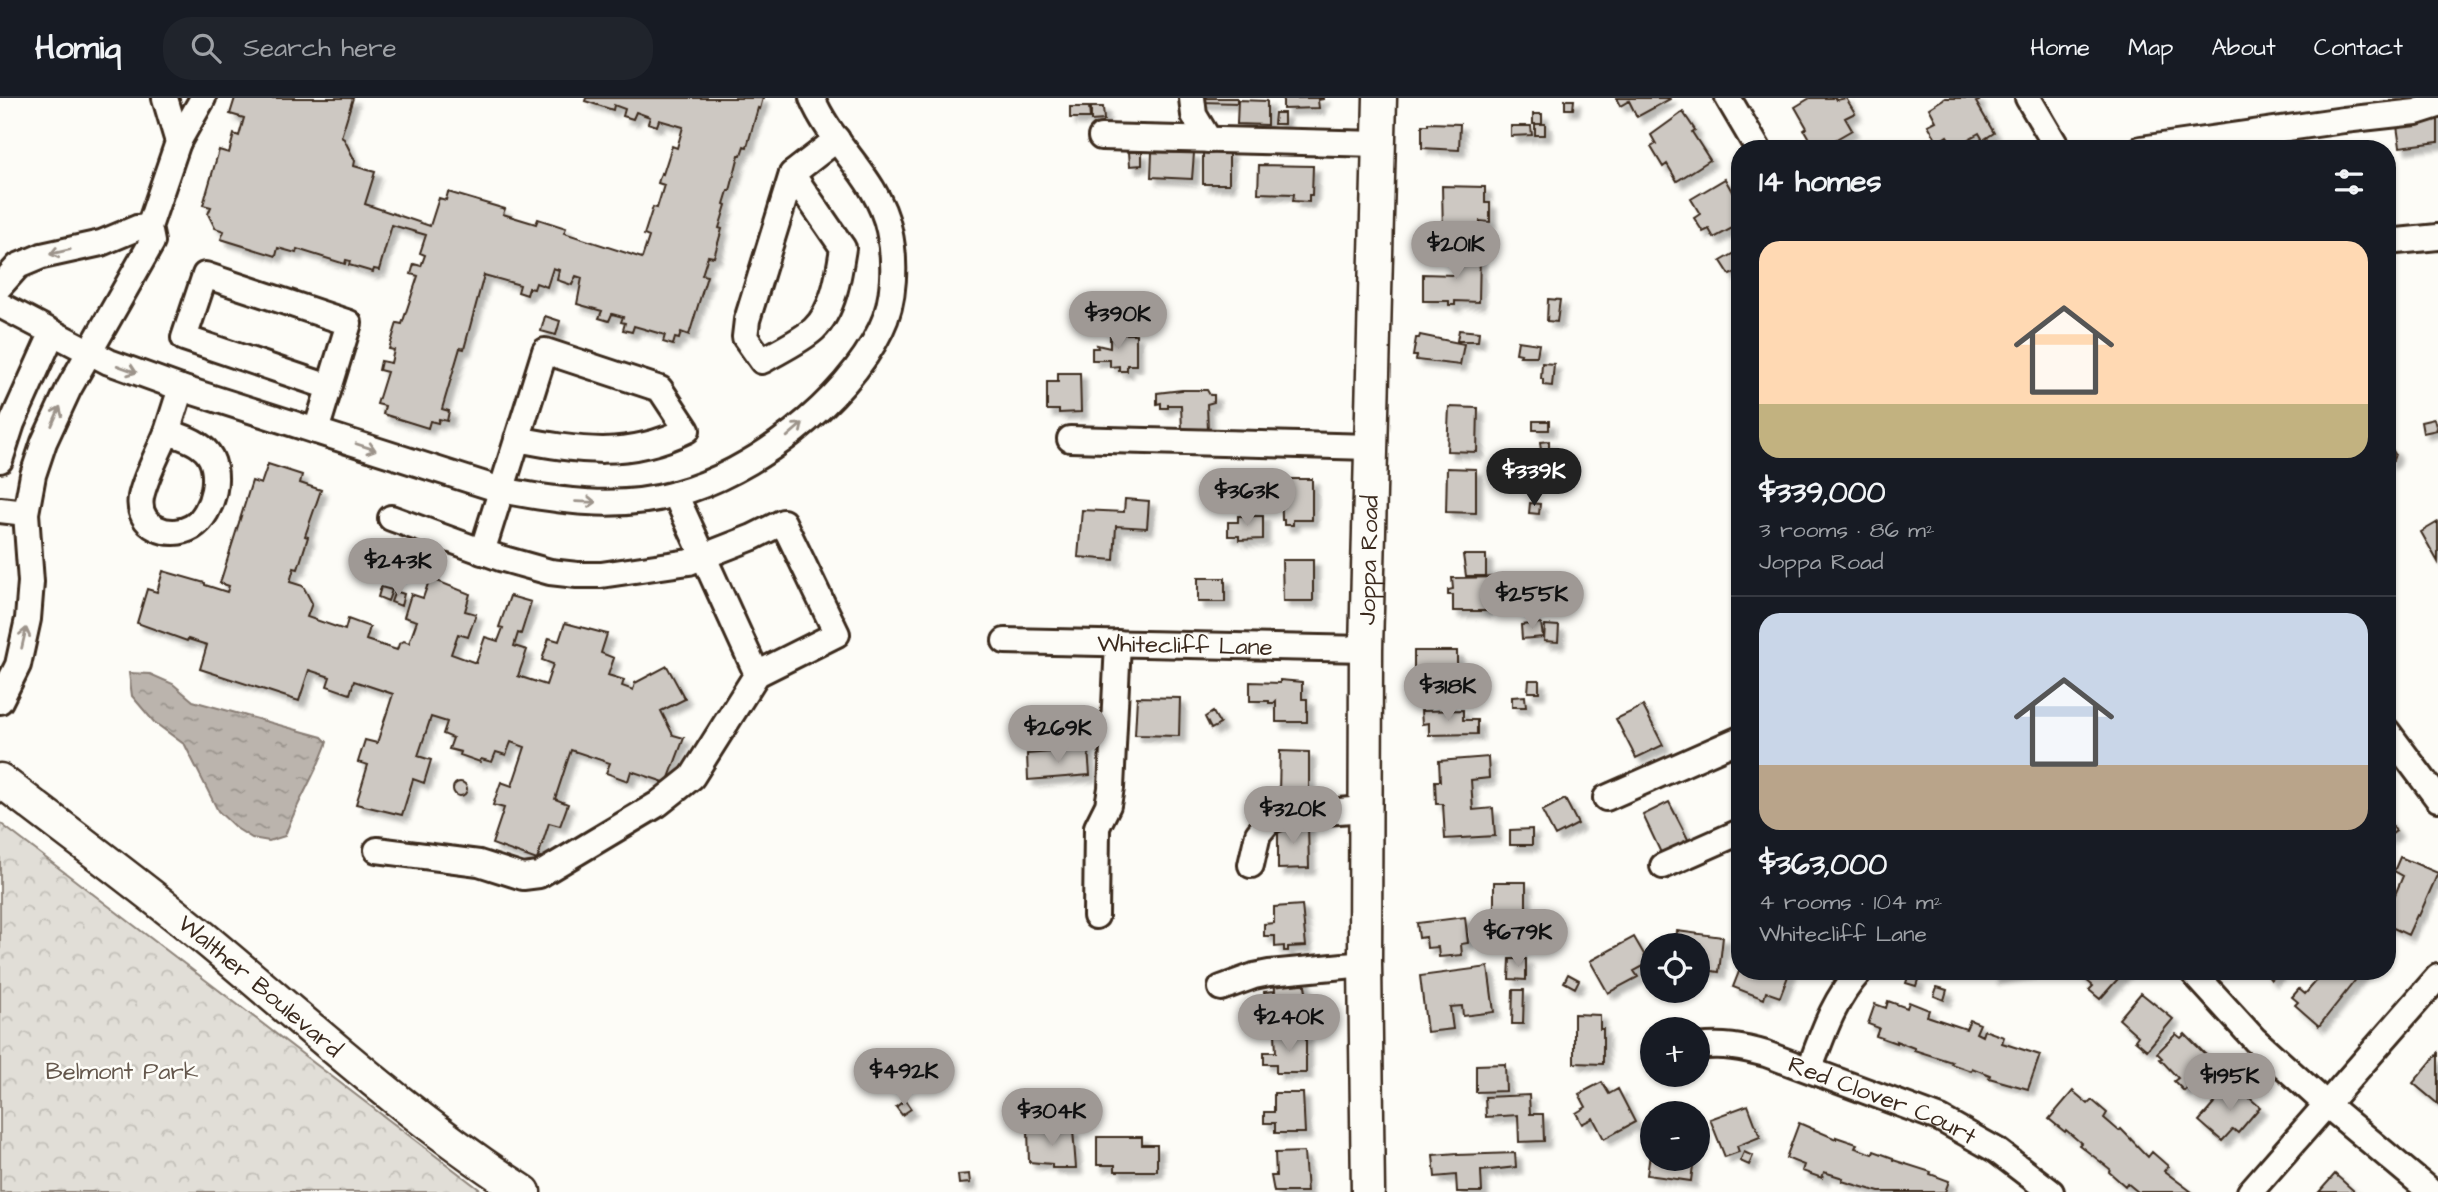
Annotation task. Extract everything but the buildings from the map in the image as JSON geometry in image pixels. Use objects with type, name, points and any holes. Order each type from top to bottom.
[{"type":"main road","name":"Joppa Road","points":[[1367,1192],[1366,649],[1380,98]]},
{"type":"main road","name":"Walther Boulevard","points":[[0,780],[207,941],[403,1104],[524,1192]]},
{"type":"street","points":[[164,98],[178,142]]},
{"type":"street","points":[[0,701],[18,665],[29,619],[31,582],[26,513],[33,475],[44,442],[69,387],[152,242],[149,227],[178,142],[203,98]]},
{"type":"street","points":[[0,305],[109,362],[181,388],[501,490],[586,503],[638,501],[675,494],[724,477],[764,454],[796,430],[848,380],[868,354],[883,327],[892,290],[892,258],[889,230],[882,205],[812,98]]},
{"type":"street","points":[[1192,98],[1194,115],[1209,140]]},
{"type":"street","points":[[1728,98],[1753,140]]},
{"type":"street","points":[[2028,98],[2053,140]]},
{"type":"street","points":[[2204,140],[2416,112],[2438,105]]},
{"type":"street","points":[[1101,137],[1379,144]]},
{"type":"street","points":[[792,174],[843,248],[839,273],[828,306],[814,329],[762,361],[745,337],[747,320],[792,174],[837,139]]},
{"type":"street","points":[[0,286],[18,265],[42,256],[101,243],[136,228],[149,227]]},
{"type":"street","points":[[2396,241],[2438,237]]},
{"type":"street","points":[[101,243],[119,254],[131,279]]},
{"type":"street","points":[[316,431],[349,323],[205,275],[184,338],[329,387]]},
{"type":"street","points":[[0,460],[12,423],[52,334]]},
{"type":"street","points":[[482,552],[501,490],[517,439],[545,351],[660,389],[687,430],[670,439],[643,446],[605,451],[575,450],[517,439]]},
{"type":"street","points":[[167,432],[181,388]]},
{"type":"street","points":[[1070,439],[1371,447]]},
{"type":"street","points":[[675,494],[757,674]]},
{"type":"street","points":[[0,510],[26,513]]},
{"type":"street","points":[[377,850],[479,863],[523,877],[539,875],[658,804],[692,778],[757,674],[837,634],[783,522],[704,556],[676,564],[601,575],[577,575],[550,572],[482,552],[391,518]]},
{"type":"street","name":"Whitecliff Lane","points":[[1005,640],[1366,649]]},
{"type":"street","points":[[1096,916],[1097,827],[1108,804],[1111,788],[1118,643]]},
{"type":"street","points":[[1606,799],[1731,743]]},
{"type":"street","points":[[2396,743],[2438,799]]},
{"type":"street","points":[[1251,865],[1258,834],[1269,821],[1286,815],[1365,809]]},
{"type":"street","points":[[1663,866],[1731,836]]},
{"type":"street","points":[[1221,988],[1254,976],[1277,972],[1365,964]]},
{"type":"street","points":[[2250,1192],[2438,977]]},
{"type":"street","points":[[1810,1068],[1838,999],[1853,980]]},
{"type":"street","points":[[2200,980],[2255,1040],[2327,1105],[2431,1192]]},
{"type":"street","name":"Red Clover Court","points":[[1710,1045],[1740,1046],[1810,1068],[1941,1119],[1996,1150],[2051,1192]]},
{"type":"green space","name":"Belmont Park","points":[[0,823],[483,1192],[0,1192]]},
{"type":"water","points":[[129,673],[150,674],[173,684],[193,701],[322,737],[327,742],[285,836],[269,841],[252,838],[236,828],[218,811],[185,745],[154,722],[132,696]]}]
